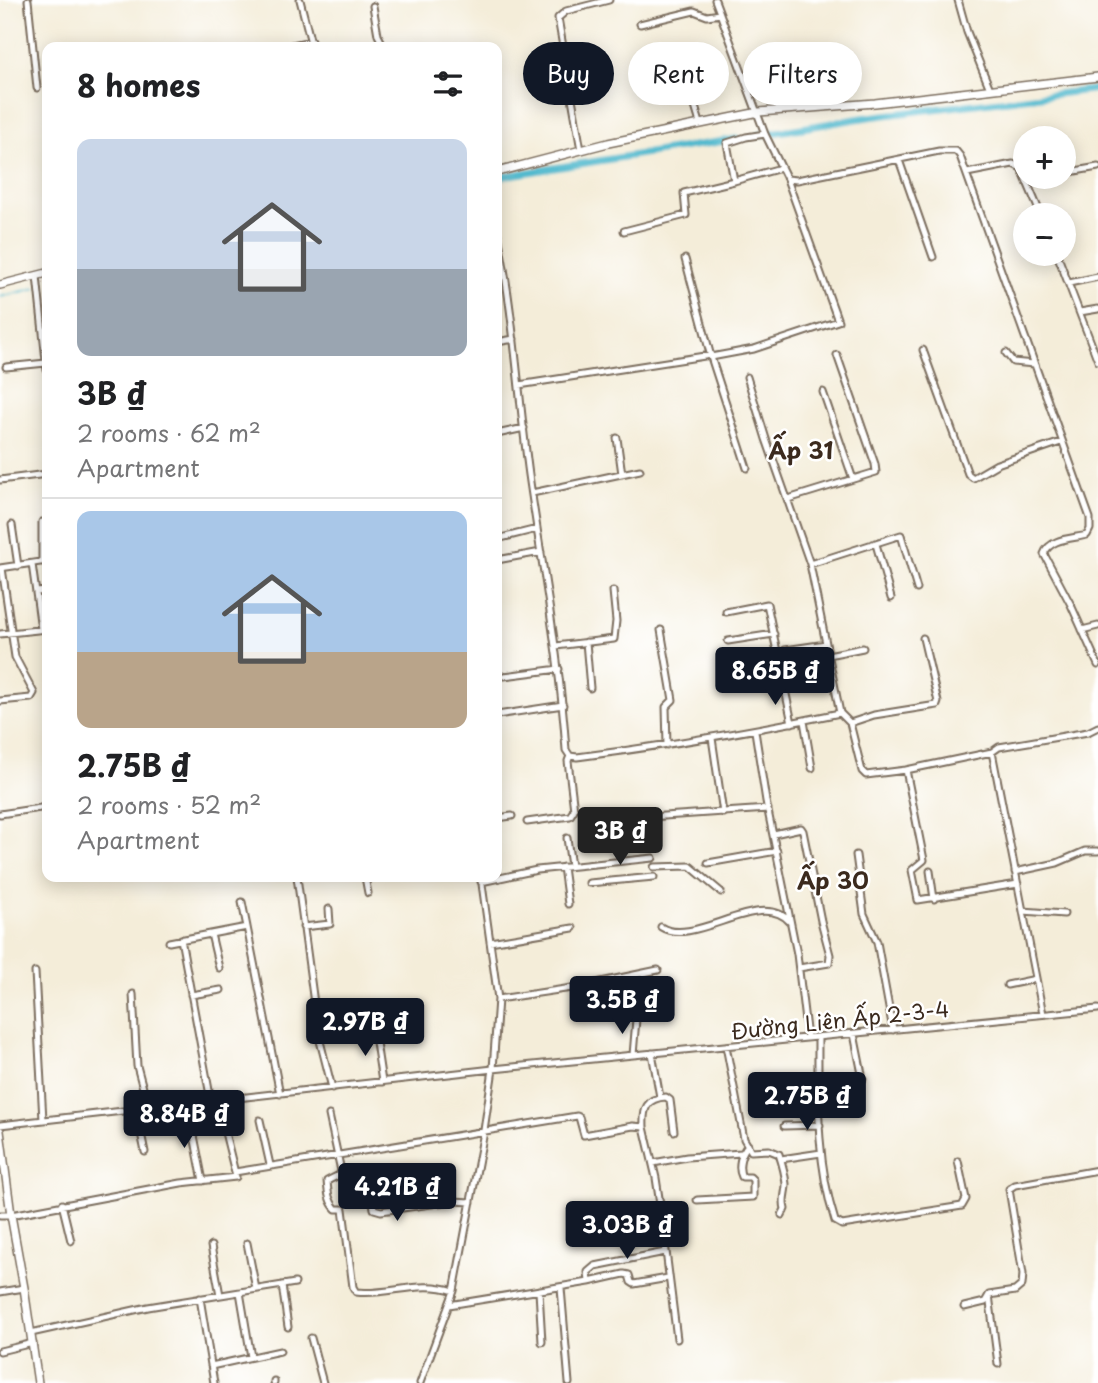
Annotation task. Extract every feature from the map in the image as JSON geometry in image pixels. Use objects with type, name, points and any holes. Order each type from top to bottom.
[{"type":"street","points":[[29,0],[37,88]]},
{"type":"street","points":[[300,0],[311,42]]},
{"type":"street","points":[[581,150],[558,18],[562,13],[610,0]]},
{"type":"street","points":[[519,385],[754,349],[838,321],[787,178],[765,134],[715,0]]},
{"type":"street","points":[[958,0],[967,32],[990,89]]},
{"type":"street","points":[[373,6],[382,42]]},
{"type":"street","points":[[640,24],[694,11],[707,16],[720,14]]},
{"type":"street","points":[[502,171],[700,123],[1098,77]]},
{"type":"street","points":[[695,105],[700,123]]},
{"type":"street","points":[[734,181],[727,143],[765,134]]},
{"type":"street","points":[[787,178],[797,180],[939,151],[956,151],[967,173],[1090,519],[1087,535],[1066,539],[1048,547],[1044,554],[1098,665]]},
{"type":"street","points":[[899,160],[933,257]]},
{"type":"street","points":[[967,173],[1013,164]]},
{"type":"street","points":[[624,231],[686,215],[684,193],[780,167]]},
{"type":"street","points":[[1076,171],[1098,167]]},
{"type":"street","points":[[685,259],[711,356],[747,468]]},
{"type":"street","points":[[502,263],[537,529],[556,646],[566,750],[577,757],[667,745],[755,731],[840,713]]},
{"type":"street","points":[[1062,266],[1098,361]]},
{"type":"street","points":[[0,285],[42,276]]},
{"type":"street","points":[[1069,283],[1098,277]]},
{"type":"street","points":[[37,278],[42,306]]},
{"type":"street","points":[[1080,312],[1098,309]]},
{"type":"street","points":[[502,341],[514,339]]},
{"type":"street","points":[[1090,341],[1098,339]]},
{"type":"street","points":[[923,350],[968,474],[973,478],[997,464],[1061,442]]},
{"type":"street","points":[[1006,353],[1013,362],[1034,364]]},
{"type":"street","points":[[788,499],[876,472],[836,355]]},
{"type":"street","points":[[6,367],[42,363]]},
{"type":"street","points":[[747,377],[810,564],[840,713],[850,723],[862,771],[866,775],[906,770],[992,752],[999,747],[1088,732],[1098,727]]},
{"type":"street","points":[[823,392],[853,479]]},
{"type":"street","points":[[502,433],[524,428]]},
{"type":"street","points":[[617,438],[622,474]]},
{"type":"street","points":[[532,493],[640,470]]},
{"type":"street","points":[[0,480],[42,475]]},
{"type":"street","points":[[12,525],[18,566]]},
{"type":"street","points":[[502,538],[537,529]]},
{"type":"street","points":[[810,564],[901,535],[918,589]]},
{"type":"street","points":[[876,544],[891,598]]},
{"type":"street","points":[[502,559],[541,552]]},
{"type":"street","points":[[0,701],[31,698],[34,693],[15,657],[1,568],[42,562]]},
{"type":"street","points":[[32,564],[42,620]]},
{"type":"street","points":[[36,592],[42,591]]},
{"type":"street","points":[[556,646],[614,639],[613,591]]},
{"type":"street","points":[[726,612],[767,604],[792,723]]},
{"type":"street","points":[[1082,630],[1098,626]]},
{"type":"street","points":[[0,634],[42,629]]},
{"type":"street","points":[[661,630],[673,700],[666,707],[667,745]]},
{"type":"street","points":[[728,641],[774,634]]},
{"type":"street","points":[[850,723],[874,715],[937,705],[923,638]]},
{"type":"street","points":[[586,642],[590,688]]},
{"type":"street","points":[[1090,646],[1098,644]]},
{"type":"street","points":[[785,650],[826,645]]},
{"type":"street","points":[[828,655],[863,648]]},
{"type":"street","points":[[504,676],[559,669]]},
{"type":"street","points":[[764,683],[783,680]]},
{"type":"street","points":[[502,714],[563,705]]},
{"type":"street","points":[[804,721],[812,768]]},
{"type":"street","points":[[755,731],[799,968],[807,1038]]},
{"type":"street","points":[[712,738],[723,813]]},
{"type":"street","points":[[992,752],[1043,1014]]},
{"type":"street","points":[[527,822],[570,816],[574,810],[568,761],[570,755]]},
{"type":"street","points":[[906,770],[924,860],[912,870],[918,900],[1017,884]]},
{"type":"street","points":[[0,814],[42,808]]},
{"type":"street","points":[[649,817],[768,809]]},
{"type":"street","points":[[502,818],[513,817]]},
{"type":"street","points":[[774,834],[801,828],[803,831],[830,955],[829,963],[799,968]]},
{"type":"street","points":[[567,838],[571,866]]},
{"type":"street","points":[[708,863],[777,851]]},
{"type":"street","points":[[1015,872],[1057,863],[1085,851],[1098,851]]},
{"type":"street","points":[[856,855],[864,914],[877,942],[892,1030]]},
{"type":"street","points":[[502,876],[653,858]]},
{"type":"street","points":[[654,867],[690,866],[721,892]]},
{"type":"street","points":[[563,867],[568,904]]},
{"type":"street","points":[[930,872],[934,899]]},
{"type":"street","points":[[589,883],[654,877]]},
{"type":"street","points":[[298,882],[318,1033],[332,1088]]},
{"type":"street","points":[[366,882],[368,893]]},
{"type":"street","points":[[420,1383],[454,1291],[484,1131],[492,1069],[498,999],[481,882]]},
{"type":"street","points":[[242,902],[280,1094]]},
{"type":"street","points":[[303,927],[330,924],[330,909]]},
{"type":"street","points":[[661,927],[667,931],[678,931],[764,910],[779,912],[791,923]]},
{"type":"street","points":[[1023,911],[1065,914]]},
{"type":"street","points":[[169,942],[247,927]]},
{"type":"street","points":[[490,943],[573,928]]},
{"type":"street","points":[[211,934],[219,968]]},
{"type":"street","points":[[0,1215],[236,1177],[214,1100],[181,939]]},
{"type":"street","points":[[498,999],[572,988],[658,970]]},
{"type":"street","points":[[36,972],[43,1120]]},
{"type":"street","points":[[1007,985],[1036,979]]},
{"type":"street","points":[[191,995],[221,990]]},
{"type":"street","points":[[133,994],[137,1066],[148,1107]]},
{"type":"street","name":"Đường Liên Ấp 2-3-4","points":[[0,1125],[492,1069],[1098,1009]]},
{"type":"street","points":[[633,1055],[636,1019]]},
{"type":"street","points":[[374,1029],[382,1082]]},
{"type":"street","points":[[854,1034],[863,1079]]},
{"type":"street","points":[[818,1037],[821,1153],[835,1221],[842,1225],[892,1219],[964,1205],[966,1199],[958,1161]]},
{"type":"street","points":[[726,1046],[744,1139],[751,1151],[769,1150],[779,1154],[786,1185],[782,1200],[785,1209],[782,1215]]},
{"type":"street","points":[[652,1053],[660,1097]]},
{"type":"street","points":[[674,1131],[669,1099],[660,1097],[650,1100],[646,1104],[644,1127],[661,1211],[677,1339]]},
{"type":"street","points":[[136,1109],[145,1152]]},
{"type":"street","points":[[190,1115],[203,1181]]},
{"type":"street","points":[[329,1115],[341,1171],[327,1181],[328,1192],[331,1204],[336,1209],[343,1209],[353,1287],[356,1292],[440,1286],[454,1291]]},
{"type":"street","points":[[235,1172],[577,1116],[584,1135],[633,1126],[644,1127]]},
{"type":"street","points":[[260,1120],[270,1165]]},
{"type":"street","points":[[784,1126],[820,1125]]},
{"type":"street","points":[[0,1130],[38,1383]]},
{"type":"street","points":[[698,1200],[753,1197],[753,1180],[743,1177],[740,1172],[741,1153],[748,1145]]},
{"type":"street","points":[[653,1163],[687,1157],[741,1153]]},
{"type":"street","points":[[780,1159],[821,1153]]},
{"type":"street","points":[[989,1295],[1015,1291],[1022,1285],[1023,1274],[1009,1189],[1015,1185],[1098,1170]]},
{"type":"street","points":[[370,1179],[372,1204],[374,1209],[381,1211],[453,1201],[471,1202]]},
{"type":"street","points":[[62,1204],[71,1241]]},
{"type":"street","points":[[609,1220],[661,1211]]},
{"type":"street","points":[[247,1244],[256,1289]]},
{"type":"street","points":[[211,1246],[220,1295]]},
{"type":"street","points":[[589,1282],[588,1272],[595,1266],[665,1252]]},
{"type":"street","points":[[449,1305],[561,1288],[624,1274],[629,1275],[631,1283],[634,1284],[668,1278]]},
{"type":"street","points":[[31,1333],[148,1307],[295,1283]]},
{"type":"street","points":[[282,1285],[288,1327]]},
{"type":"street","points":[[0,1292],[24,1288]]},
{"type":"street","points":[[561,1288],[569,1383]]},
{"type":"street","points":[[539,1291],[542,1342]]},
{"type":"street","points":[[240,1292],[251,1357]]},
{"type":"street","points":[[964,1307],[985,1302],[989,1295]]},
{"type":"street","points":[[989,1295],[998,1364]]},
{"type":"street","points":[[200,1298],[214,1383]]},
{"type":"street","points":[[311,1338],[323,1383]]},
{"type":"street","points":[[0,1351],[33,1343]]},
{"type":"street","points":[[211,1366],[280,1351]]},
{"type":"waterway","points":[[759,135],[868,117],[1098,89]]},
{"type":"waterway","points":[[502,176],[737,139]]},
{"type":"waterway","points":[[0,297],[36,288]]},
{"type":"district","name":"Ấp 31","points":[[801,449]]},
{"type":"district","name":"Ấp 30","points":[[833,879]]}]
